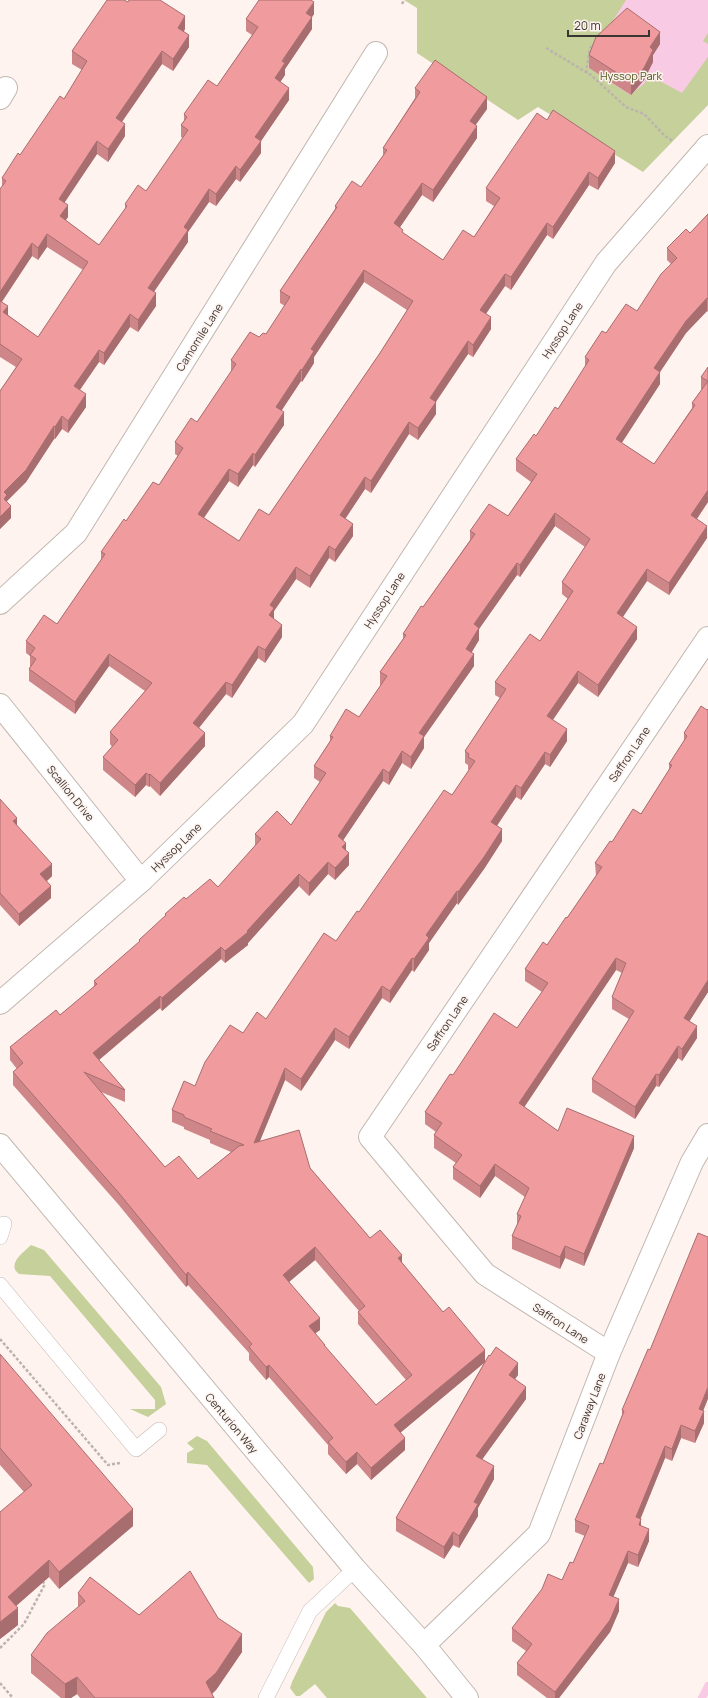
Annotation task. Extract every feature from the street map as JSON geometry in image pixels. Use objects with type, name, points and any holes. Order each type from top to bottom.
[{"type":"street","name":"Camomile Lane","points":[[0,603],[76,533],[376,53]]},
{"type":"street","name":"Hyssop Lane","points":[[0,1003],[141,881],[303,724],[606,263],[708,146]]},
{"type":"street","name":"Saffron Lane","points":[[609,1353],[484,1274],[370,1137],[708,638]]},
{"type":"street","name":"Scallion Drive","points":[[0,705],[141,881]]},
{"type":"street","name":"Caraway Lane","points":[[424,1645],[539,1534],[609,1353],[692,1162],[708,1134]]},
{"type":"street","name":"Centurion Way","points":[[0,1145],[355,1569],[424,1645],[467,1698]]},
{"type":"lane","points":[[0,1285],[136,1449],[159,1430]]},
{"type":"lane","points":[[266,1698],[310,1610],[355,1569]]},
{"type":"path","points":[[402,4],[404,0]]},
{"type":"path","points":[[586,73],[590,48],[598,39]]},
{"type":"path","points":[[546,48],[586,73],[626,107],[644,114],[665,136],[673,141]]},
{"type":"path","points":[[0,1339],[108,1465],[122,1463]]},
{"type":"path","points":[[0,1648],[24,1624],[45,1584],[40,1578]]},
{"type":"path","points":[[0,1683],[13,1698]]},
{"type":"green space","name":"Hyssop Park","points":[[404,0],[708,0],[708,105],[643,172],[538,107],[518,120],[417,53],[417,8]]},
{"type":"green space","points":[[31,1245],[44,1250],[161,1387],[166,1404],[148,1417],[130,1409],[155,1409],[155,1400],[50,1276],[19,1274],[15,1270],[15,1262]]},
{"type":"green space","points":[[197,1436],[207,1441],[313,1567],[314,1579],[309,1583],[207,1465],[187,1463],[187,1453],[194,1449],[187,1443]]},
{"type":"green space","points":[[335,1603],[338,1606],[350,1608],[427,1698],[327,1698],[315,1684],[300,1696],[296,1696],[290,1688],[292,1682],[326,1612]]},
{"type":"shaded area","points":[[626,0],[708,0],[708,33],[703,41],[708,44],[708,57],[682,93],[647,74],[645,83],[630,95],[588,67],[595,49]]},
{"type":"building","points":[[107,0],[124,0],[128,2],[129,0],[160,0],[185,16],[178,28],[189,35],[173,59],[162,51],[116,118],[125,124],[108,149],[97,141],[59,199],[68,205],[60,216],[99,245],[127,206],[125,204],[138,185],[146,191],[188,130],[181,125],[187,117],[184,114],[208,80],[217,86],[258,27],[246,19],[259,0],[311,0],[314,2],[306,13],[312,17],[282,61],[285,63],[275,78],[289,88],[255,137],[261,141],[240,170],[236,166],[216,194],[209,189],[184,227],[188,230],[148,288],[156,293],[138,320],[130,314],[104,353],[99,350],[74,386],[86,394],[68,421],[62,416],[26,470],[4,492],[7,495],[4,499],[11,506],[0,517],[0,391],[22,359],[0,344],[0,301],[8,306],[3,312],[38,337],[88,262],[47,234],[38,248],[32,243],[0,292],[0,189],[6,181],[2,178],[18,153],[20,155],[60,96],[64,99],[87,61],[72,51]]},
{"type":"building","points":[[627,8],[660,32],[650,47],[653,50],[644,68],[631,82],[589,55],[596,37]]},
{"type":"building","points":[[435,60],[487,97],[470,121],[477,126],[433,190],[422,183],[394,223],[403,230],[402,232],[443,260],[463,230],[474,237],[500,198],[486,188],[537,113],[547,120],[553,110],[615,151],[598,178],[589,172],[553,227],[547,223],[511,277],[505,274],[480,310],[491,317],[473,345],[468,341],[430,398],[436,402],[418,428],[409,422],[371,481],[365,477],[340,515],[353,524],[335,550],[329,546],[310,576],[296,567],[270,605],[274,608],[269,615],[282,625],[265,650],[258,646],[232,685],[226,682],[193,723],[205,733],[160,783],[150,774],[149,775],[146,773],[135,785],[103,757],[118,740],[110,732],[152,683],[109,654],[75,702],[29,669],[36,659],[30,655],[35,648],[26,641],[44,615],[57,624],[105,554],[101,552],[124,519],[126,521],[153,482],[159,485],[183,448],[175,442],[191,418],[197,422],[236,364],[231,360],[250,332],[259,337],[263,333],[266,334],[290,297],[280,291],[337,207],[335,206],[352,181],[361,187],[387,150],[383,148],[420,92],[415,88]],"holes":[[[364,270],[413,301],[380,353],[269,515],[259,509],[239,541],[198,514],[229,469],[238,474],[253,453],[255,455],[284,412],[276,407],[314,351],[311,349]]]},
{"type":"building","points":[[708,214],[708,299],[707,298],[686,321],[654,368],[660,372],[616,439],[654,464],[695,405],[692,403],[708,381],[708,490],[691,515],[707,526],[669,583],[647,569],[617,613],[637,627],[598,685],[578,671],[547,716],[567,729],[550,755],[545,752],[521,788],[516,785],[491,822],[502,829],[484,857],[458,892],[457,891],[426,935],[429,938],[414,959],[412,958],[390,991],[382,986],[349,1037],[335,1028],[301,1079],[285,1068],[254,1143],[299,1130],[310,1168],[370,1238],[380,1230],[402,1255],[398,1258],[443,1312],[449,1307],[485,1350],[394,1425],[405,1438],[371,1468],[357,1452],[346,1462],[328,1442],[333,1438],[269,1365],[266,1367],[249,1347],[252,1344],[188,1272],[186,1275],[118,1192],[13,1072],[23,1063],[10,1047],[56,1010],[60,1015],[97,984],[94,981],[140,941],[139,940],[166,915],[165,914],[184,897],[186,899],[210,879],[218,887],[261,839],[255,834],[277,811],[291,825],[326,773],[314,766],[333,737],[330,736],[346,709],[359,717],[387,676],[380,672],[406,635],[403,634],[421,606],[423,607],[475,534],[470,531],[489,504],[508,516],[537,474],[516,459],[534,434],[536,436],[555,407],[558,409],[589,360],[585,357],[602,331],[606,333],[626,304],[637,311],[661,274],[677,258],[667,248],[686,229],[690,233]],"holes":[[[555,513],[590,539],[562,582],[573,591],[540,641],[530,634],[495,682],[506,689],[465,751],[469,754],[468,757],[475,761],[452,795],[444,790],[359,912],[357,911],[336,941],[324,933],[266,1019],[257,1012],[243,1033],[230,1025],[205,1062],[195,1086],[184,1081],[172,1110],[212,1129],[210,1131],[244,1145],[239,1146],[198,1179],[179,1156],[165,1167],[84,1072],[125,1090],[93,1053],[160,996],[162,998],[221,947],[225,951],[248,932],[247,931],[299,874],[309,883],[328,862],[335,868],[349,853],[342,847],[346,843],[338,836],[383,769],[389,773],[402,751],[411,757],[424,736],[419,733],[474,654],[466,649],[479,628],[474,624],[517,563],[520,565]],[[315,1247],[365,1306],[358,1312],[412,1375],[376,1405],[309,1326],[320,1318],[283,1275]]]},
{"type":"building","points":[[708,367],[708,381],[701,377]]},
{"type":"building","points":[[701,706],[707,710],[708,709],[708,980],[684,1018],[697,1026],[682,1049],[678,1046],[659,1075],[656,1074],[635,1107],[592,1079],[634,1011],[612,997],[626,963],[616,958],[519,1103],[558,1131],[567,1108],[634,1136],[584,1254],[565,1246],[560,1257],[512,1236],[521,1216],[517,1214],[529,1188],[495,1164],[480,1186],[453,1167],[462,1155],[434,1135],[442,1123],[425,1112],[450,1074],[453,1075],[494,1013],[517,1028],[548,983],[525,969],[543,942],[547,945],[602,867],[595,863],[610,841],[612,842],[633,809],[641,814],[672,765],[669,764],[687,736],[684,733]]},
{"type":"building","points":[[0,799],[17,818],[13,821],[52,864],[40,874],[51,886],[19,914],[0,893]]},
{"type":"building","points":[[698,1233],[708,1237],[708,1387],[699,1409],[704,1411],[695,1431],[681,1425],[672,1449],[665,1446],[636,1517],[641,1519],[639,1525],[649,1529],[638,1555],[628,1551],[609,1595],[619,1599],[610,1620],[555,1692],[517,1663],[532,1644],[512,1628],[542,1589],[548,1574],[562,1580],[570,1562],[573,1563],[589,1526],[575,1520],[600,1463],[603,1464],[624,1411],[622,1410],[648,1349],[650,1350]]},
{"type":"building","points":[[496,1347],[518,1363],[509,1375],[526,1387],[476,1456],[494,1466],[474,1502],[478,1504],[459,1536],[453,1532],[444,1547],[396,1518],[489,1355],[490,1356]]},
{"type":"building","points":[[0,1354],[133,1509],[59,1572],[49,1560],[8,1597],[18,1608],[0,1622],[0,1512],[32,1485],[0,1448]]},
{"type":"building","points":[[190,1571],[218,1618],[242,1634],[216,1673],[206,1682],[214,1698],[95,1698],[77,1677],[65,1684],[31,1655],[47,1633],[85,1601],[78,1593],[90,1577],[139,1615]]},
{"type":"waterway","points":[[702,1698],[708,1686]]}]
